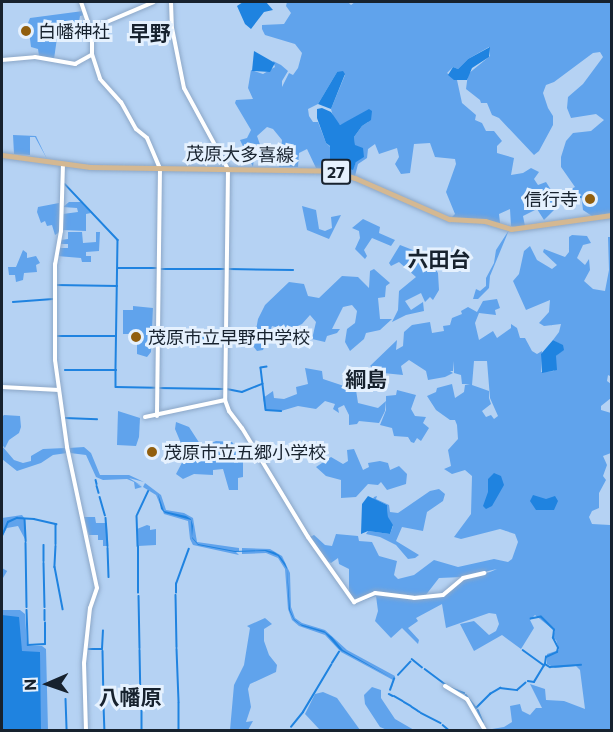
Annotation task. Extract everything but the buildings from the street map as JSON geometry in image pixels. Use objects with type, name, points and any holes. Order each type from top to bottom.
[{"type":"main road","name":"茂原大多喜線","points":[[2,155],[63,164],[338,172],[449,219],[485,221],[511,229],[612,215]]},
{"type":"street","points":[[81,2],[92,34],[92,54],[101,81],[121,102],[136,129],[146,138],[160,168],[156,416]]},
{"type":"street","points":[[92,34],[102,24],[154,2]]},
{"type":"street","points":[[171,2],[172,28],[184,88],[228,169],[225,400],[229,411],[242,428],[308,537],[354,602],[375,593],[414,598],[443,595],[467,576],[484,573]]},
{"type":"street","points":[[2,60],[35,57],[75,64],[92,54]]},
{"type":"street","points":[[63,164],[62,231],[55,264],[54,346],[68,454],[96,581],[96,592],[89,611],[84,663],[86,730]]},
{"type":"street","points":[[2,387],[59,390]]},
{"type":"street","points":[[145,417],[225,400]]},
{"type":"street","points":[[445,686],[467,699],[485,730]]},
{"type":"shaded area","points":[[243,2],[266,2],[273,10],[264,12],[251,29],[245,24],[237,6]]},
{"type":"shaded area","points":[[287,2],[348,2],[351,5],[355,2],[611,2],[611,213],[592,216],[583,210],[581,194],[562,204],[558,199],[572,193],[571,189],[575,187],[561,167],[561,157],[566,141],[573,133],[591,131],[604,120],[596,114],[571,118],[567,108],[568,97],[583,84],[603,57],[600,52],[593,53],[554,82],[546,85],[543,93],[553,116],[553,125],[539,151],[534,155],[499,118],[492,115],[487,103],[481,103],[466,89],[468,74],[490,56],[489,47],[468,59],[458,69],[453,67],[447,73],[457,80],[462,103],[476,115],[475,120],[482,123],[486,131],[494,131],[502,141],[497,146],[497,153],[514,158],[511,175],[523,173],[531,168],[539,172],[534,179],[538,185],[546,182],[560,204],[544,220],[537,209],[523,216],[525,226],[516,227],[511,226],[510,209],[499,214],[500,223],[451,218],[455,214],[446,192],[456,164],[455,159],[435,157],[430,143],[414,144],[410,173],[401,174],[395,164],[399,157],[397,148],[379,154],[375,144],[368,149],[367,158],[358,164],[355,176],[338,170],[316,168],[307,149],[299,153],[298,167],[279,167],[282,140],[273,129],[267,127],[257,136],[264,156],[254,158],[253,167],[240,140],[247,138],[251,130],[235,103],[236,100],[253,99],[248,88],[251,70],[263,74],[275,67],[273,61],[281,65],[288,71],[282,81],[282,87],[289,73],[293,75],[298,68],[302,53],[295,44],[265,35],[262,29],[262,25],[284,24],[291,13],[286,6]],"holes":[[[337,72],[345,75],[331,109],[334,120],[340,125],[356,118],[368,122],[354,137],[356,162],[353,168],[326,143],[318,122],[313,122],[308,109],[318,104]]]},
{"type":"shaded area","points":[[83,11],[85,15],[80,16],[79,22],[86,22],[87,26],[77,26],[70,30],[71,33],[57,38],[54,59],[39,56],[38,49],[31,47],[28,23],[30,18]]},
{"type":"shaded area","points":[[490,47],[489,57],[472,68],[467,80],[454,80],[448,75],[453,67],[458,69],[468,59]]},
{"type":"shaded area","points":[[254,51],[275,63],[270,72],[252,71]]},
{"type":"shaded area","points":[[343,71],[345,74],[331,109],[318,104],[337,72]]},
{"type":"shaded area","points":[[322,108],[331,112],[340,125],[369,109],[372,111],[371,120],[362,126],[354,137],[355,145],[363,148],[364,157],[356,162],[353,170],[330,162],[330,146],[326,143],[317,118],[317,109]]},
{"type":"shaded area","points":[[13,135],[36,136],[47,159],[35,137],[30,137],[30,155],[14,154]]},
{"type":"shaded area","points":[[69,202],[81,202],[91,213],[86,214],[86,231],[63,230],[63,214],[78,212],[77,208],[63,207]]},
{"type":"shaded area","points":[[59,203],[60,232],[55,235],[52,225],[47,226],[45,221],[41,223],[37,212],[38,207]]},
{"type":"shaded area","points":[[302,206],[316,210],[319,229],[325,231],[332,228],[331,217],[341,215],[329,239],[307,230]]},
{"type":"shaded area","points":[[363,219],[380,227],[379,233],[395,240],[391,246],[372,238],[364,250],[367,256],[365,259],[355,249],[360,238],[359,231],[352,228]]},
{"type":"shaded area","points":[[509,230],[490,276],[489,288],[478,299],[473,299],[476,289],[480,291],[486,286],[486,278],[494,263],[496,250]]},
{"type":"shaded area","points":[[68,232],[82,232],[83,243],[96,242],[96,232],[100,232],[99,251],[86,252],[86,256],[91,256],[91,262],[82,262],[81,258],[57,256],[59,248],[68,248],[68,244],[60,244],[61,240],[68,239]]},
{"type":"shaded area","points":[[572,235],[587,236],[591,243],[583,245],[577,258],[585,265],[589,259],[590,270],[584,281],[593,289],[605,291],[609,270],[608,237],[611,237],[612,377],[608,375],[607,381],[611,384],[611,398],[601,406],[601,410],[611,413],[611,453],[603,456],[607,465],[603,476],[606,480],[599,493],[599,508],[592,511],[589,517],[592,524],[610,525],[611,531],[611,730],[486,730],[504,727],[512,722],[510,706],[520,704],[522,711],[530,715],[536,708],[542,708],[530,684],[545,689],[546,700],[564,701],[585,709],[580,670],[576,666],[555,668],[547,664],[547,654],[559,650],[556,640],[552,638],[555,631],[535,615],[530,620],[534,628],[521,649],[502,635],[474,651],[460,624],[474,621],[489,635],[496,631],[499,624],[496,614],[489,613],[446,628],[442,604],[416,618],[418,621],[408,628],[419,640],[418,644],[402,628],[391,638],[375,621],[378,611],[376,596],[356,603],[349,594],[349,569],[339,564],[338,558],[331,563],[326,561],[310,537],[314,535],[325,545],[332,546],[336,534],[358,536],[359,541],[372,542],[379,556],[397,561],[394,575],[398,579],[414,575],[434,560],[458,567],[494,559],[508,562],[512,559],[518,542],[515,534],[500,529],[461,539],[454,537],[471,514],[472,476],[465,470],[452,474],[444,469],[451,466],[448,450],[458,439],[457,425],[455,420],[450,420],[436,410],[427,396],[436,392],[437,388],[452,384],[455,398],[464,392],[465,385],[470,384],[462,384],[461,375],[454,373],[454,361],[453,371],[450,371],[453,373],[428,380],[426,371],[409,360],[401,366],[403,375],[383,373],[370,366],[397,340],[396,350],[403,346],[404,332],[412,325],[430,322],[432,333],[444,331],[443,326],[450,325],[452,318],[462,314],[461,311],[468,307],[477,312],[483,301],[497,299],[500,308],[495,310],[496,315],[479,313],[475,323],[479,340],[493,331],[497,338],[511,328],[511,324],[517,328],[520,338],[525,338],[532,351],[537,354],[542,351],[541,372],[554,371],[556,356],[563,350],[560,344],[553,340],[561,324],[544,326],[539,323],[549,312],[550,300],[526,310],[513,281],[519,274],[524,251],[530,246],[537,260],[552,269],[557,265],[543,252],[544,249],[565,257],[569,252],[569,237]],"holes":[[[474,361],[487,361],[490,398],[498,416],[494,419],[491,415],[486,417],[482,411],[491,404],[489,398],[489,391],[472,385]],[[497,569],[466,578],[445,596],[425,596],[439,578],[462,577]]]},
{"type":"shaded area","points":[[400,245],[423,254],[433,265],[438,273],[439,290],[433,300],[430,297],[425,302],[421,293],[405,301],[411,310],[423,302],[424,311],[406,315],[392,322],[398,310],[399,291],[416,277],[399,262],[391,266],[389,263]]},
{"type":"shaded area","points":[[23,250],[27,253],[27,258],[36,256],[40,263],[36,265],[37,272],[24,273],[23,280],[16,282],[15,275],[9,275],[8,267],[16,267]]},
{"type":"shaded area","points":[[374,269],[390,283],[386,286],[385,297],[378,298],[380,319],[392,319],[380,330],[366,333],[364,339],[350,351],[345,342],[347,329],[355,323],[357,311],[352,305],[343,307],[332,329],[340,329],[337,333],[327,336],[325,342],[312,339],[316,322],[310,315],[302,324],[291,329],[289,336],[284,324],[279,328],[272,326],[263,350],[257,351],[253,346],[258,319],[265,305],[289,282],[304,284],[308,296],[319,298],[342,276],[358,277],[369,288],[370,271]]},
{"type":"shaded area","points":[[133,306],[153,308],[151,352],[147,357],[137,354],[137,334],[123,334],[123,310],[133,310]]},
{"type":"shaded area","points":[[553,340],[563,345],[564,350],[556,356],[557,370],[542,373],[541,354]]},
{"type":"shaded area","points":[[305,368],[322,371],[323,379],[356,390],[358,403],[378,408],[386,401],[385,411],[379,423],[359,421],[357,424],[349,425],[349,415],[344,405],[338,408],[339,413],[333,409],[335,404],[325,401],[316,409],[298,406],[281,411],[266,411],[263,398],[273,391],[274,398],[284,399],[297,394],[296,387],[308,384]]},
{"type":"shaded area","points":[[397,390],[416,395],[411,409],[415,416],[426,417],[423,423],[429,428],[421,441],[417,438],[414,443],[408,437],[394,436],[392,428],[380,425],[386,410],[386,396],[396,395]]},
{"type":"shaded area","points":[[118,411],[140,418],[136,446],[117,445]]},
{"type":"shaded area","points":[[4,415],[20,416],[21,427],[19,433],[9,440],[5,448],[2,445],[2,417]]},
{"type":"shaded area","points":[[176,422],[189,427],[202,447],[216,441],[232,442],[237,448],[249,442],[243,448],[243,477],[238,478],[238,490],[229,490],[223,469],[213,470],[213,475],[194,474],[183,479],[176,474],[186,455],[175,429]]},
{"type":"shaded area","points":[[2,446],[14,460],[23,463],[31,461],[31,456],[43,449],[65,448],[67,453],[53,455],[41,463],[17,471],[2,459]]},
{"type":"shaded area","points":[[84,447],[91,453],[100,475],[129,475],[144,482],[129,478],[142,487],[135,489],[134,482],[127,479],[103,480],[96,477],[86,455],[70,453],[69,448]]},
{"type":"shaded area","points":[[354,449],[363,470],[369,467],[368,463],[380,461],[388,463],[390,470],[399,466],[407,474],[406,484],[387,490],[381,482],[378,485],[368,484],[356,497],[341,498],[341,480],[326,476],[316,467],[331,457],[343,464],[348,461],[347,450]]},
{"type":"shaded area","points":[[494,473],[501,476],[504,485],[492,506],[486,509],[483,506],[488,492],[488,479]]},
{"type":"shaded area","points":[[145,483],[161,495],[166,510],[184,513],[193,518],[197,542],[239,548],[239,551],[235,551],[239,555],[193,545],[188,521],[164,514],[156,495],[143,487]]},
{"type":"shaded area","points":[[439,489],[445,494],[443,501],[427,512],[423,531],[402,527],[396,541],[419,555],[415,558],[408,559],[396,545],[380,537],[366,534],[368,531],[390,534],[393,526],[388,518],[387,505],[373,499],[374,497],[377,496],[376,499],[389,505],[390,512],[398,513],[430,491]]},
{"type":"shaded area","points":[[158,494],[164,511],[191,519],[192,537],[198,544],[235,551],[266,550],[279,555],[287,568],[290,610],[294,619],[300,624],[324,631],[343,650],[392,678],[340,650],[325,633],[302,626],[294,620],[289,610],[287,569],[278,556],[265,551],[235,552],[198,545],[192,538],[191,520],[165,513],[161,509]]},
{"type":"shaded area","points":[[533,495],[546,499],[555,496],[558,501],[554,510],[536,510],[530,501]]},
{"type":"shaded area","points":[[368,496],[387,505],[388,517],[393,525],[390,534],[368,531],[361,534],[362,504]]},
{"type":"shaded area","points":[[22,515],[25,519],[26,541],[18,526],[7,528],[2,537],[2,518]]},
{"type":"shaded area","points":[[84,517],[95,517],[96,523],[107,523],[108,546],[103,546],[103,540],[98,540],[98,535],[89,535]]},
{"type":"shaded area","points":[[150,526],[150,530],[156,529],[156,545],[138,546],[137,529]]},
{"type":"shaded area","points":[[242,548],[270,549],[282,556],[290,573],[291,607],[295,618],[302,623],[325,630],[347,650],[395,676],[391,691],[393,680],[341,652],[325,635],[299,626],[292,620],[288,609],[285,569],[278,558],[266,553],[242,554]]},
{"type":"shaded area","points":[[2,568],[7,571],[2,580]]},
{"type":"shaded area","points":[[2,610],[20,610],[25,614],[27,646],[42,646],[46,649],[48,730],[2,730]]},
{"type":"shaded area","points":[[2,615],[19,617],[22,651],[40,652],[41,730],[2,730]]},
{"type":"shaded area","points":[[265,618],[272,624],[264,629],[264,641],[269,655],[277,665],[276,672],[250,684],[248,689],[251,707],[246,722],[253,721],[248,730],[230,730],[234,685],[244,665],[250,628],[247,626]]},
{"type":"shaded area","points":[[372,687],[381,690],[381,698],[395,719],[414,730],[387,730],[380,727],[365,704],[364,695]]},
{"type":"shaded area","points":[[323,692],[337,698],[360,730],[320,730],[305,714],[315,694]]},
{"type":"waterway","points":[[65,184],[118,240],[116,369]]},
{"type":"waterway","points":[[565,204],[581,197]]},
{"type":"waterway","points":[[118,268],[156,268]]},
{"type":"waterway","points":[[160,269],[224,269]]},
{"type":"waterway","points":[[229,269],[293,270]]},
{"type":"waterway","points":[[56,285],[117,286]]},
{"type":"waterway","points":[[13,302],[53,299]]},
{"type":"waterway","points":[[58,336],[116,336]]},
{"type":"waterway","points":[[159,337],[224,338]]},
{"type":"waterway","points":[[267,367],[261,368],[266,410],[281,411]]},
{"type":"waterway","points":[[65,370],[116,370],[116,387],[155,388]]},
{"type":"waterway","points":[[227,389],[242,392],[262,384]]},
{"type":"waterway","points":[[158,388],[223,389]]},
{"type":"waterway","points":[[65,418],[97,419]]},
{"type":"waterway","points":[[96,480],[97,484]]},
{"type":"waterway","points":[[97,486],[99,493]]},
{"type":"waterway","points":[[137,515],[148,491]]},
{"type":"waterway","points":[[100,497],[105,515]]},
{"type":"waterway","points":[[137,516],[138,546]]},
{"type":"waterway","points":[[2,536],[8,522],[17,518],[34,519],[56,524],[56,544]]},
{"type":"waterway","points":[[106,518],[108,546]]},
{"type":"waterway","points":[[25,519],[26,541]]},
{"type":"waterway","points":[[26,543],[27,607]]},
{"type":"waterway","points":[[44,545],[44,561]]},
{"type":"waterway","points":[[56,546],[55,567],[63,609]]},
{"type":"waterway","points":[[138,547],[138,593]]},
{"type":"waterway","points":[[108,548],[109,577]]},
{"type":"waterway","points":[[176,593],[176,584],[189,549]]},
{"type":"waterway","points":[[44,563],[45,607]]},
{"type":"waterway","points":[[176,595],[177,647]]},
{"type":"waterway","points":[[139,596],[140,648]]},
{"type":"waterway","points":[[27,610],[28,645],[45,644],[45,623]]},
{"type":"waterway","points":[[45,610],[45,620]]},
{"type":"waterway","points":[[528,681],[534,682],[545,664],[546,657],[557,652],[558,648],[553,638],[554,630],[541,617],[531,619]]},
{"type":"waterway","points":[[88,649],[102,649],[103,631]]},
{"type":"waterway","points":[[177,649],[179,702]]},
{"type":"waterway","points":[[140,650],[141,703]]},
{"type":"waterway","points":[[523,650],[544,665]]},
{"type":"waterway","points":[[103,651],[104,704]]},
{"type":"waterway","points":[[332,663],[339,652]]},
{"type":"waterway","points":[[412,659],[422,667]]},
{"type":"waterway","points":[[398,675],[410,662]]},
{"type":"waterway","points":[[545,664],[550,667],[581,665]]},
{"type":"waterway","points":[[291,727],[303,712],[331,665]]},
{"type":"waterway","points":[[425,669],[445,684]]},
{"type":"waterway","points":[[390,690],[394,679]]},
{"type":"waterway","points":[[476,708],[500,688],[517,690],[525,683]]},
{"type":"waterway","points":[[451,688],[464,693]]},
{"type":"waterway","points":[[389,694],[393,696]]},
{"type":"waterway","points":[[466,695],[476,708]]},
{"type":"waterway","points":[[394,696],[403,701]]},
{"type":"waterway","points":[[66,699],[67,730]]},
{"type":"waterway","points":[[404,702],[411,706]]},
{"type":"waterway","points":[[179,703],[179,730]]},
{"type":"waterway","points":[[142,704],[142,730]]},
{"type":"waterway","points":[[104,705],[105,730]]},
{"type":"waterway","points":[[412,707],[417,710]]},
{"type":"waterway","points":[[478,710],[483,722]]},
{"type":"waterway","points":[[421,713],[441,723]]},
{"type":"waterway","points":[[443,725],[449,730]]},
{"type":"place","name":"白幡神社","points":[[26,31]]},
{"type":"place","name":"信行寺","points":[[590,199]]},
{"type":"place","name":"茂原市立早野中学校","points":[[136,337]]},
{"type":"place","name":"茂原市立五郷小学校","points":[[152,452]]},
{"type":"district","name":"早野","points":[[150,33]]},
{"type":"district","name":"六田台","points":[[439,259]]},
{"type":"district","name":"綱島","points":[[366,379]]},
{"type":"district","name":"八幡原","points":[[130,697]]}]
